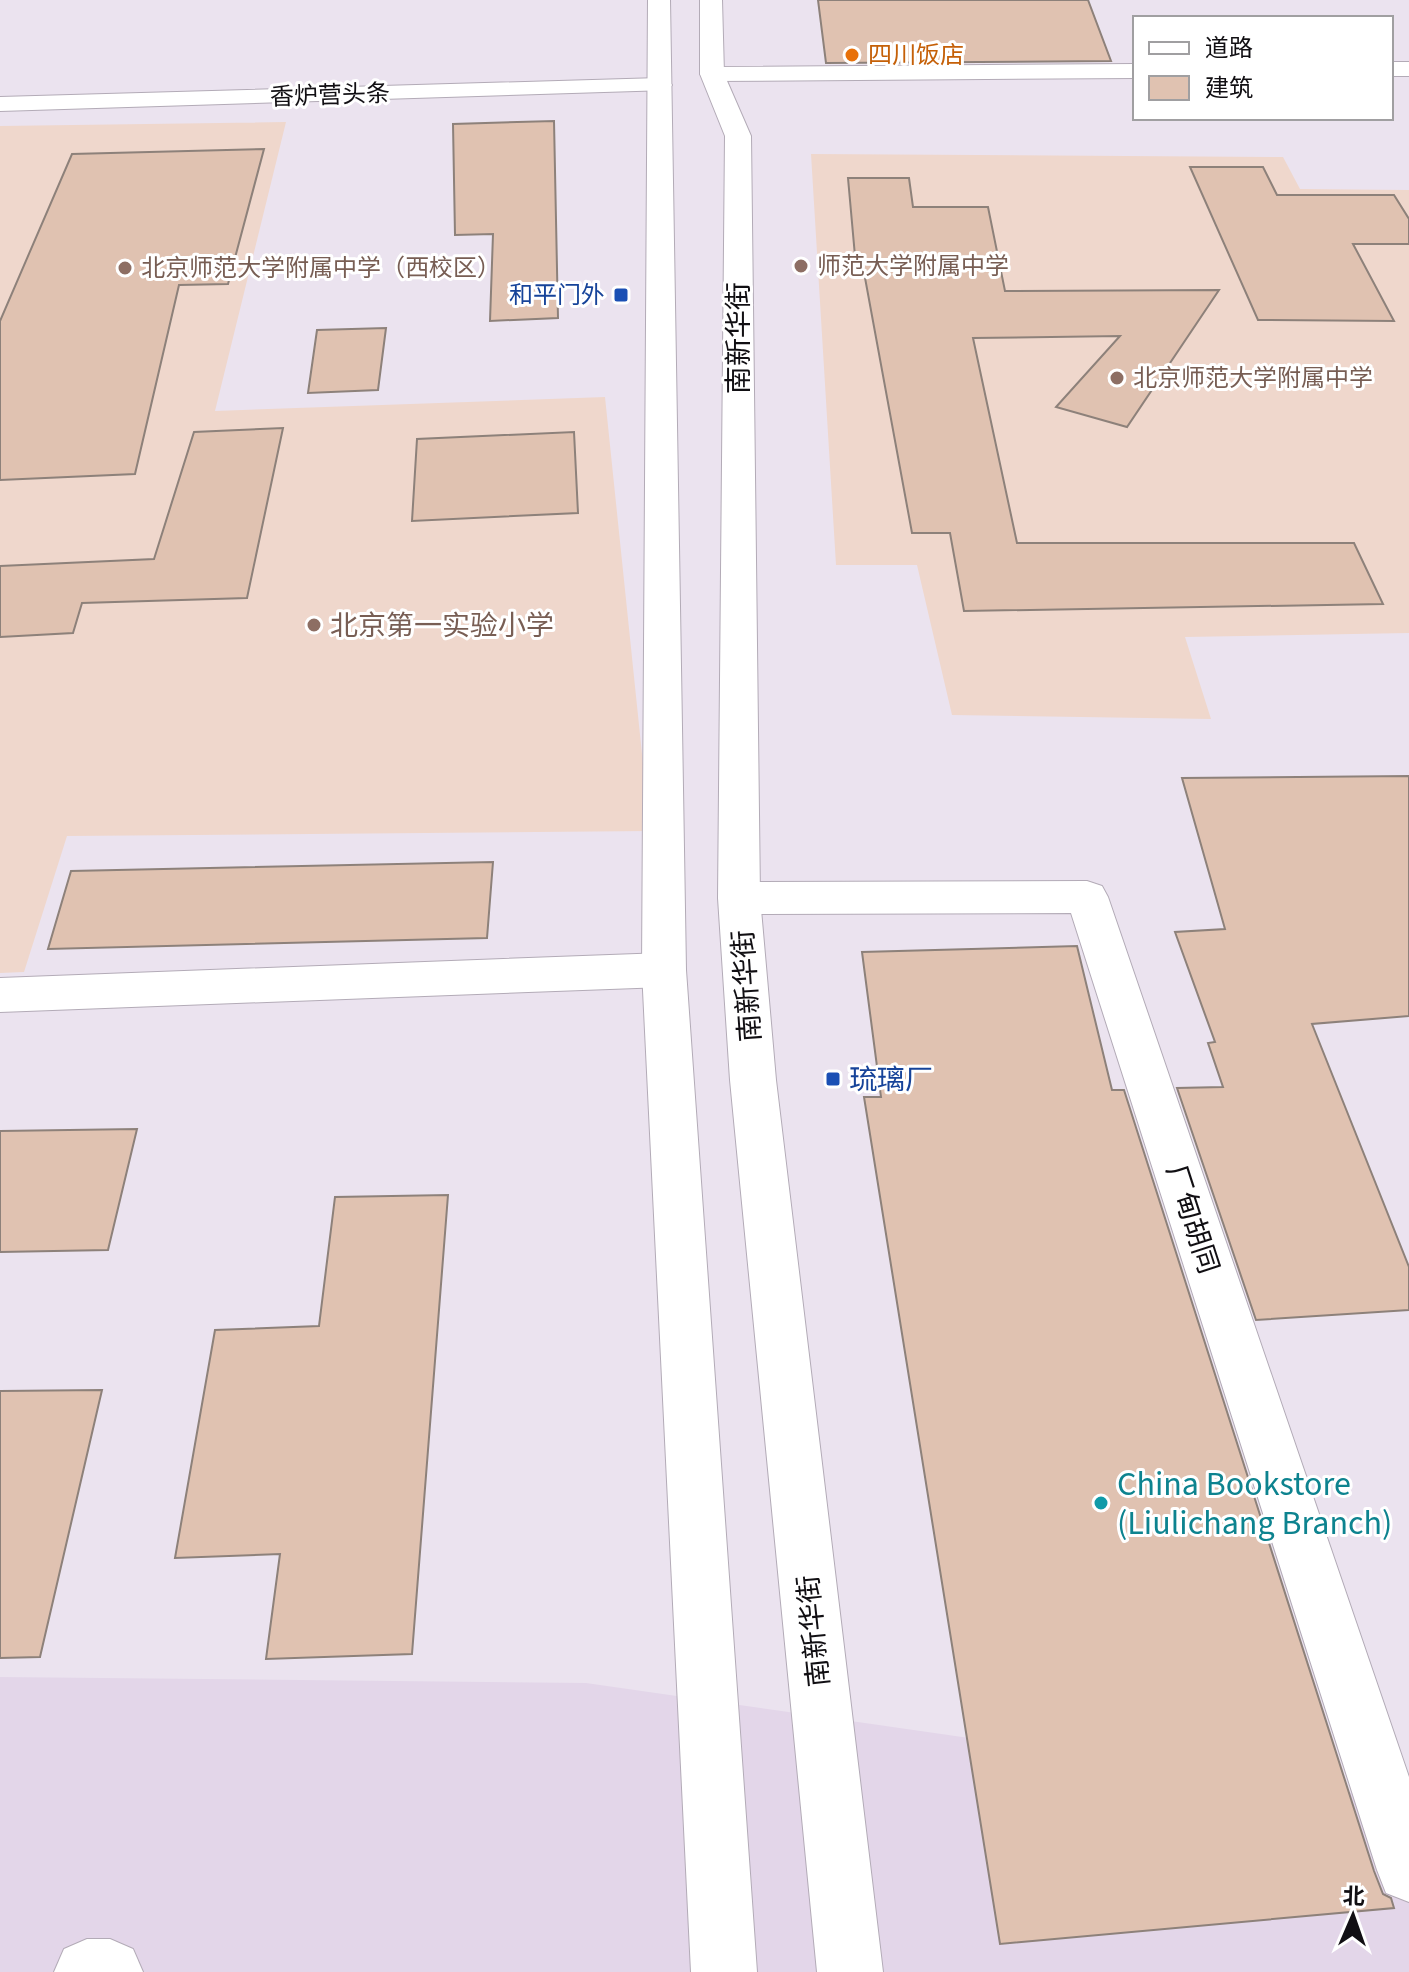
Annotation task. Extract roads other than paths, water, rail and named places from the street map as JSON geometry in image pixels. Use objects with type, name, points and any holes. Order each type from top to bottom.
[{"type":"main road","points":[[659,0],[664,970],[724,1972]]},
{"type":"main road","name":"南新华街","points":[[711,0],[712,74],[738,136],[739,898],[754,1096],[850,1972]]},
{"type":"main road","points":[[712,74],[1133,71]]},
{"type":"main road","points":[[61,104],[74,76]]},
{"type":"main road","name":"香炉营头条","points":[[0,104],[660,85]]},
{"type":"main road","name":"厂甸胡同","points":[[739,898],[1087,897],[1409,1870]]},
{"type":"main road","points":[[0,995],[664,970]]},
{"type":"main road","points":[[87,1972],[110,1972]]},
{"type":"place","name":"四川饭店","points":[[852,55]]},
{"type":"place","name":"师范大学附属中学","points":[[801,266]]},
{"type":"place","name":"北京师范大学附属中学（西校区）","points":[[125,268]]},
{"type":"place","name":"和平门外","points":[[621,295]]},
{"type":"place","name":"北京师范大学附属中学","points":[[1117,378]]},
{"type":"place","name":"北京第一实验小学","points":[[314,625]]},
{"type":"place","name":"琉璃厂","points":[[833,1079]]},
{"type":"place","name":"China Bookstore (Liulichang Branch)","points":[[1101,1503]]}]
